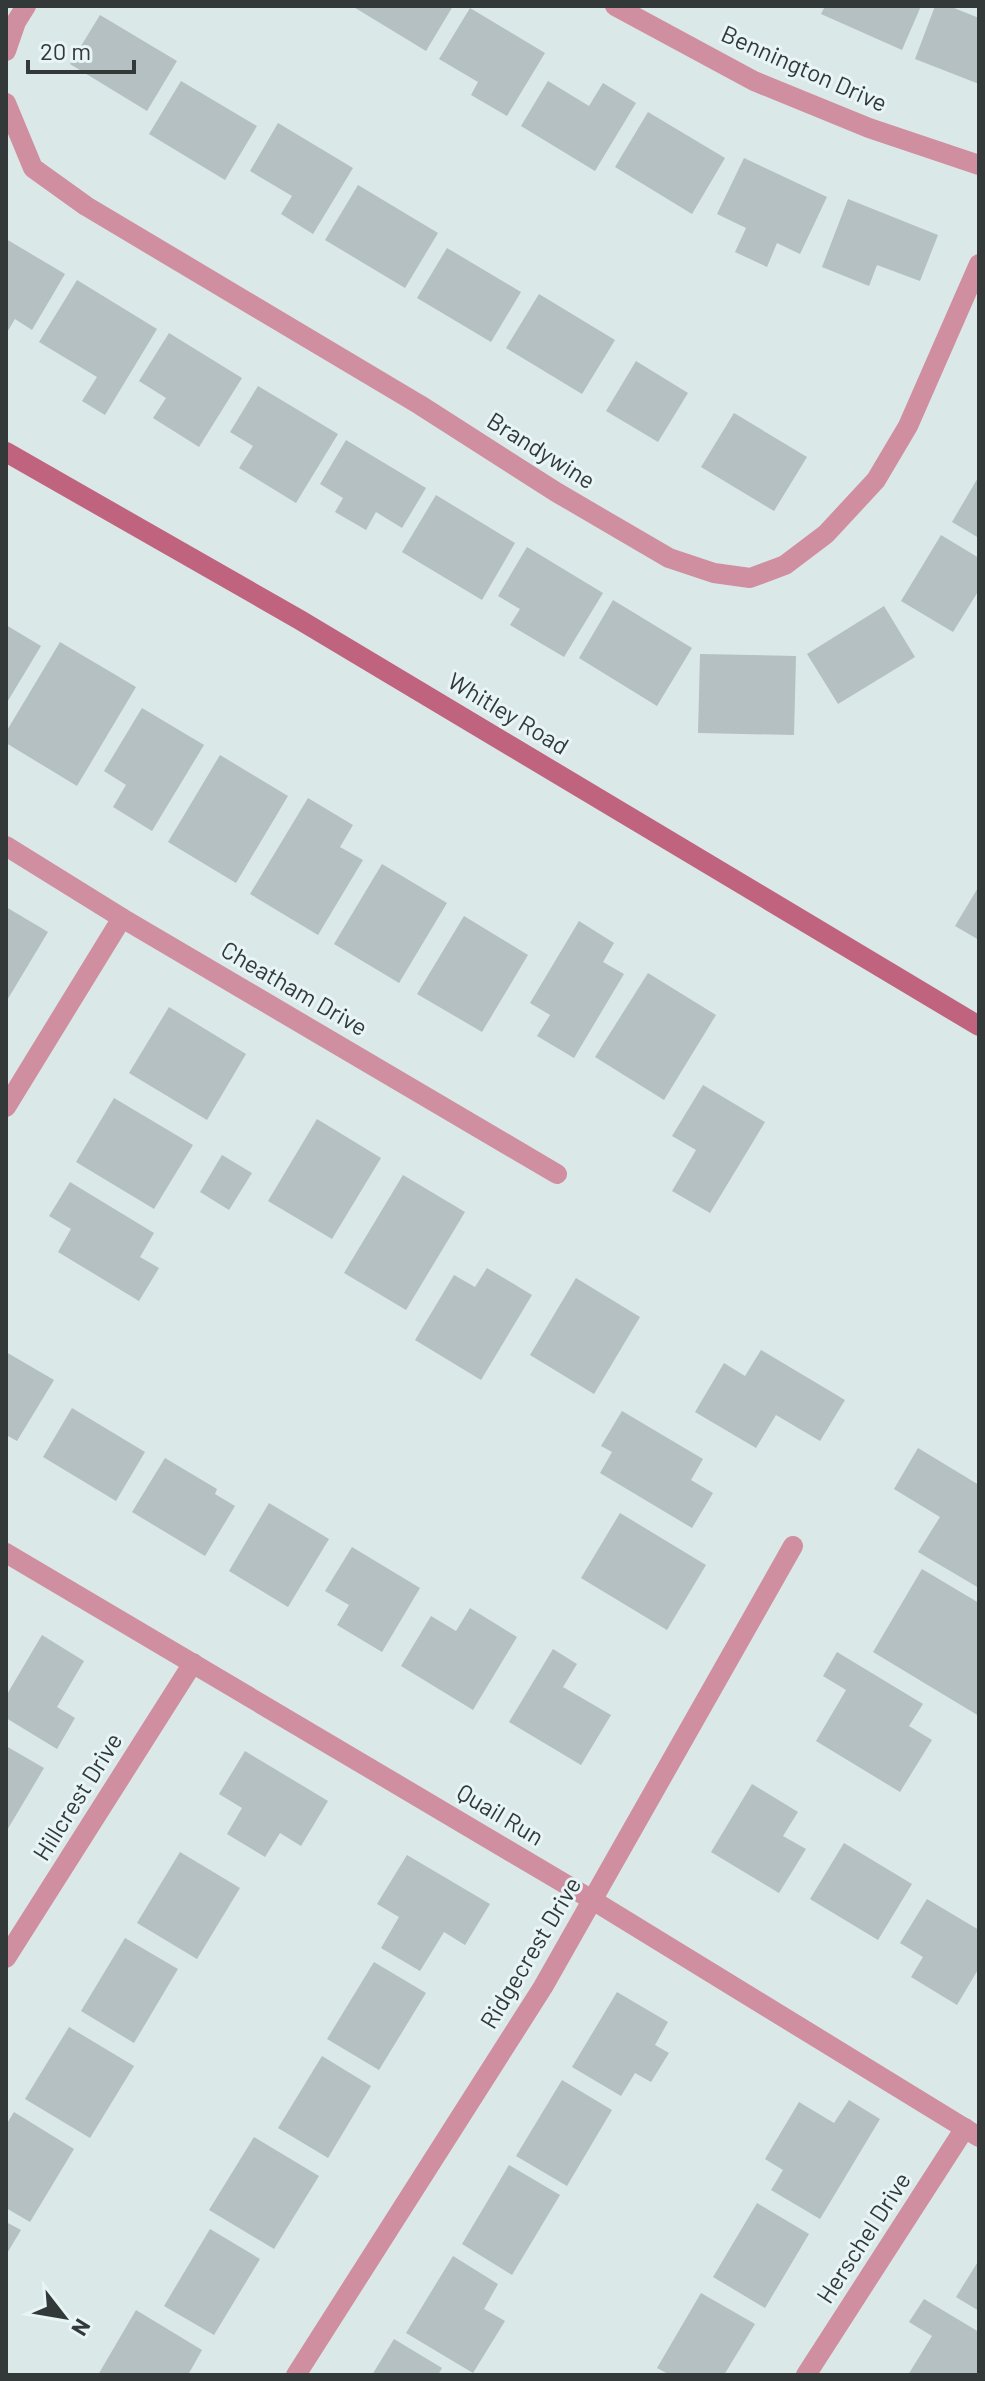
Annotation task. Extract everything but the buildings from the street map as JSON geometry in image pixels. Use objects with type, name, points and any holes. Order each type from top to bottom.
[{"type":"street","points":[[6,51],[16,22],[26,6]]},
{"type":"street","name":"Bennington Drive","points":[[615,6],[754,81],[869,128],[979,165]]},
{"type":"street","name":"Brandywine","points":[[6,103],[33,168],[86,206],[420,405],[556,492],[669,558],[714,573],[750,578],[785,565],[826,534],[876,480],[908,426],[979,264]]},
{"type":"street","name":"Whitley Road","points":[[6,452],[300,620],[979,1026]]},
{"type":"street","name":"Cheatham Drive","points":[[6,846],[122,918],[557,1174]]},
{"type":"street","points":[[6,1107],[122,918]]},
{"type":"street","name":"Ridgecrest Drive","points":[[296,2375],[535,2000],[793,1546]]},
{"type":"street","name":"Quail Run","points":[[6,1553],[594,1901],[972,2133]]},
{"type":"street","name":"Hillcrest Drive","points":[[6,1958],[193,1663]]},
{"type":"street","name":"Herschel Drive","points":[[806,2375],[972,2133]]}]
